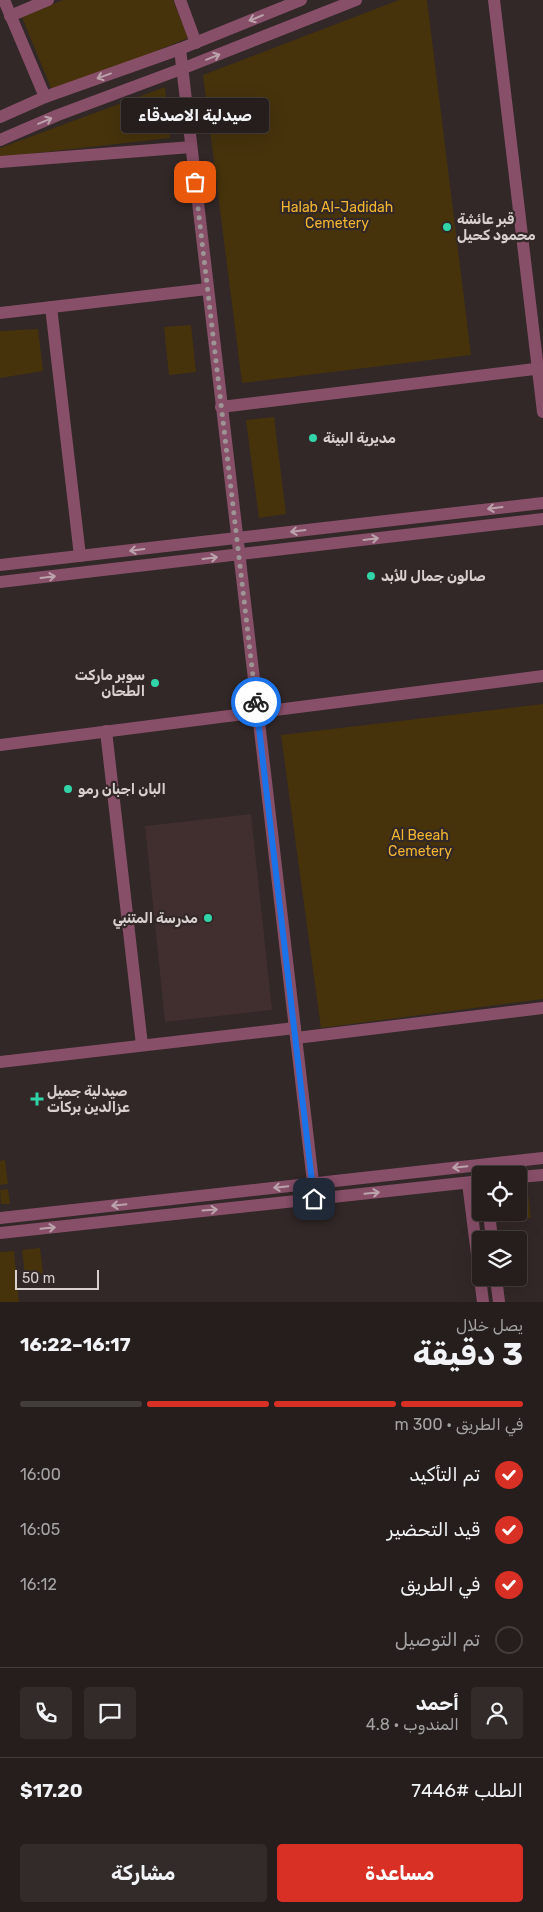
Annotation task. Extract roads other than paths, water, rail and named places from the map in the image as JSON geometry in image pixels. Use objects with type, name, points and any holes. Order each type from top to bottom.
[{"type":"street","points":[[4,0],[45,98]]},
{"type":"street","points":[[10,16],[48,0]]},
{"type":"street","points":[[180,0],[196,43]]},
{"type":"street","points":[[0,118],[45,98],[196,43],[301,0]]},
{"type":"street","points":[[0,140],[58,114],[184,68],[356,0]]},
{"type":"street","points":[[494,0],[540,368],[543,412]]},
{"type":"street","points":[[180,49],[184,68],[191,147],[314,1199]]},
{"type":"street","points":[[0,162],[191,147]]},
{"type":"street","points":[[0,313],[208,290]]},
{"type":"street","points":[[51,308],[80,556]]},
{"type":"street","points":[[221,407],[540,368]]},
{"type":"street","points":[[0,566],[543,503]]},
{"type":"street","points":[[0,582],[543,519]]},
{"type":"street","points":[[0,745],[543,676]]},
{"type":"street","points":[[106,731],[142,1046]]},
{"type":"street","points":[[0,1062],[142,1046],[543,1008]]},
{"type":"street","points":[[0,1218],[543,1158]]},
{"type":"street","points":[[527,1176],[543,1174]]},
{"type":"street","points":[[0,1233],[472,1182]]},
{"type":"street","points":[[477,1221],[482,1302]]},
{"type":"street","points":[[497,1286],[499,1302]]},
{"type":"place","name":"صيدلية الاصدقاء","points":[[195,182]]},
{"type":"place","name":"قبر عائشة محمود كحيل","points":[[447,227]]},
{"type":"place","name":"مديرية البيئة","points":[[313,438]]},
{"type":"place","name":"صالون جمال للأبد","points":[[371,576]]},
{"type":"place","name":"سوبر ماركت الطحان","points":[[155,683]]},
{"type":"place","name":"البان اجبان رمو","points":[[68,789]]},
{"type":"place","name":"مدرسة المتنبي","points":[[208,918]]},
{"type":"place","name":"صيدلية جميل عزالدين بركات","points":[[37,1099]]},
{"type":"park label","name":"Halab Al-Jadidah Cemetery","points":[[337,216]]},
{"type":"park label","name":"Al Beeah Cemetery","points":[[420,844]]}]
